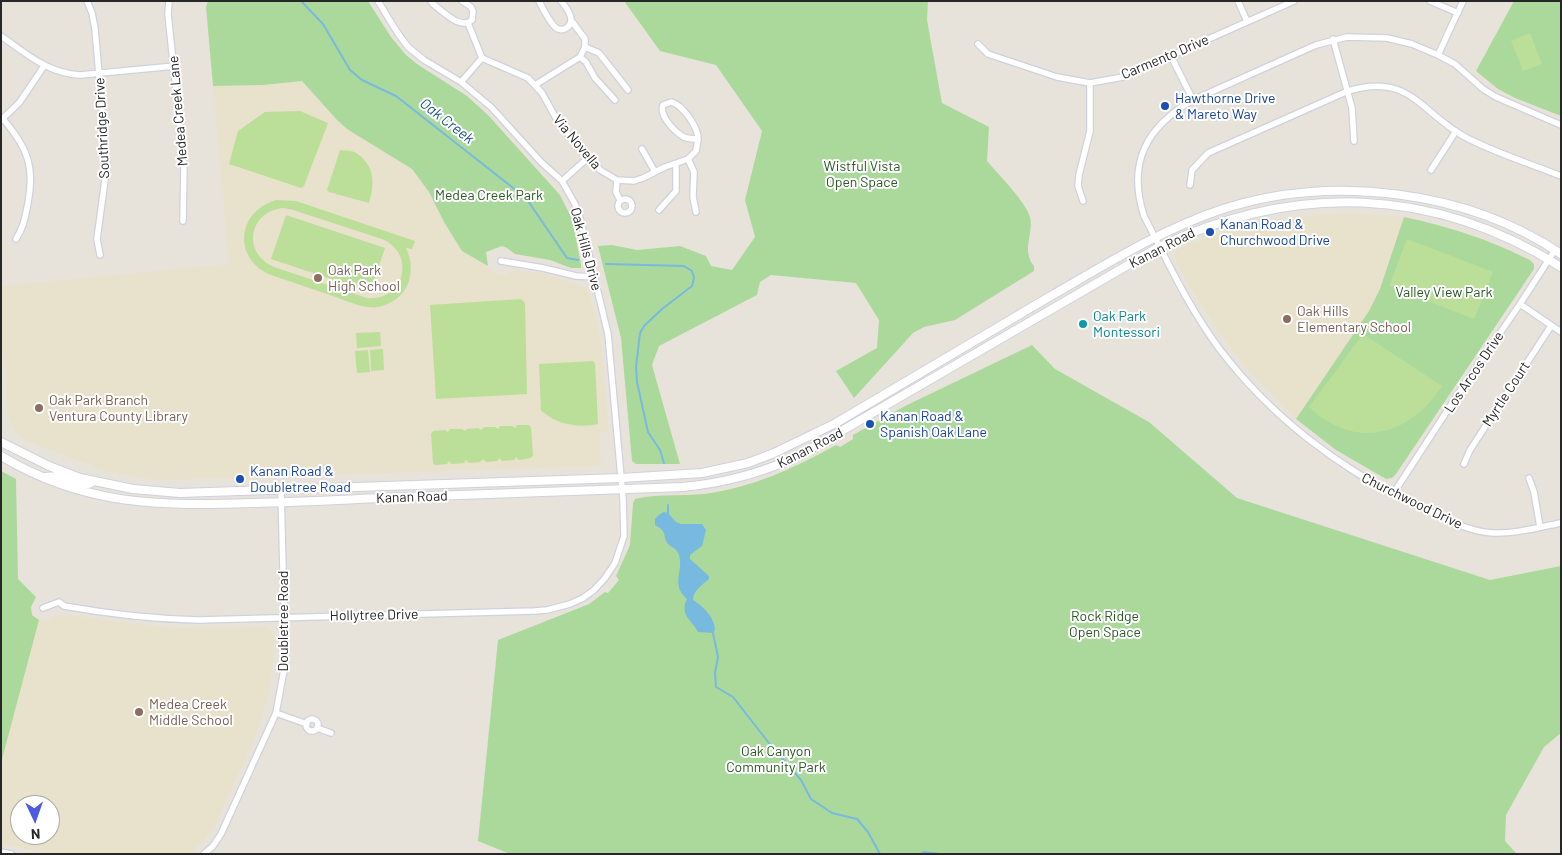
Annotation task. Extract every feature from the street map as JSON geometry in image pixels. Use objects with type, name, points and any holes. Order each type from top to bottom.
[{"type":"main road","name":"Kanan Road","points":[[1,442],[49,466],[94,482],[165,492],[281,490],[682,475],[719,470],[748,463],[799,442],[836,423],[1086,276],[1155,238],[1185,223],[1248,202],[1305,193],[1356,191],[1406,196],[1456,207],[1503,223],[1558,252]]},
{"type":"main road","name":"Kanan Road","points":[[1,456],[43,477],[69,487],[105,497],[154,504],[281,502],[706,485],[751,474],[786,461],[841,432],[1159,247],[1195,231],[1249,214],[1302,204],[1355,202],[1403,207],[1453,218],[1499,234],[1561,267]]},
{"type":"main road","points":[[43,477],[57,476],[85,485],[94,482]]},
{"type":"street","name":"Southridge Drive","points":[[87,1],[95,29],[107,165],[97,239],[100,255]]},
{"type":"street","name":"Medea Creek Lane","points":[[168,1],[184,166],[183,221]]},
{"type":"street","name":"Oak Hills Drive","points":[[378,1],[408,47],[424,60],[461,82],[491,107],[562,181],[575,204],[580,218],[609,344],[622,489]]},
{"type":"street","points":[[431,1],[460,23],[468,23],[472,20],[473,11],[462,1]]},
{"type":"street","points":[[539,1],[554,26],[558,29],[565,29],[569,26],[571,20]]},
{"type":"street","points":[[535,85],[580,57],[585,48],[585,39],[571,20],[561,1]]},
{"type":"street","points":[[1238,1],[1247,21]]},
{"type":"street","name":"Carmento Drive","points":[[978,44],[988,54],[1056,77],[1090,83],[1123,77],[1294,1]]},
{"type":"street","points":[[1430,1],[1458,13]]},
{"type":"street","points":[[1438,54],[1463,1]]},
{"type":"street","points":[[461,82],[482,58],[468,23]]},
{"type":"street","points":[[1,36],[44,66],[54,71],[68,74],[175,66]]},
{"type":"street","name":"Churchwood Drive","points":[[1561,125],[1496,97],[1483,89],[1455,64],[1438,54],[1412,44],[1387,38],[1360,36],[1333,39],[1193,100],[1176,110],[1160,123],[1148,140],[1140,161],[1138,180],[1140,202],[1155,238],[1201,322],[1222,352],[1252,387],[1283,418],[1315,444],[1349,468],[1393,494],[1466,527],[1479,531],[1505,534],[1561,522]]},
{"type":"street","points":[[1333,39],[1352,108],[1354,141]]},
{"type":"street","points":[[585,48],[599,53],[628,90]]},
{"type":"street","points":[[1171,56],[1193,100]]},
{"type":"street","points":[[580,57],[586,62],[595,78],[615,100]]},
{"type":"street","name":"Via Novella","points":[[482,58],[520,73],[535,85],[561,127],[590,156],[600,170],[618,180]]},
{"type":"street","points":[[16,239],[23,227],[30,190],[31,170],[21,141],[2,120],[19,103],[44,66]]},
{"type":"street","points":[[1083,201],[1078,186],[1090,131],[1090,83]]},
{"type":"street","points":[[1190,185],[1192,170],[1208,153],[1348,91],[1371,86],[1398,90],[1418,100],[1456,131],[1474,141],[1561,176]]},
{"type":"street","points":[[620,200],[616,192],[618,180],[634,181],[643,178],[688,159],[696,151],[698,139],[693,122],[676,104],[666,103],[662,109],[663,115],[682,136],[698,139]]},
{"type":"street","points":[[1431,170],[1456,131]]},
{"type":"street","points":[[642,149],[655,172]]},
{"type":"street","points":[[562,181],[590,156]]},
{"type":"street","points":[[688,159],[694,172],[693,197],[696,212]]},
{"type":"street","points":[[659,210],[676,191],[676,164]]},
{"type":"street","name":"Los Arcos Drive","points":[[1393,494],[1549,260],[1558,252]]},
{"type":"street","points":[[501,261],[576,276],[594,277]]},
{"type":"street","points":[[1520,304],[1561,332]]},
{"type":"street","name":"Myrtle Court","points":[[1464,464],[1470,450],[1551,326]]},
{"type":"street","points":[[1529,478],[1534,492],[1540,527]]},
{"type":"street","name":"Hollytree Drive","points":[[43,608],[59,602],[64,606],[88,610],[164,619],[199,620],[534,611],[558,608],[583,598],[594,590],[615,563],[624,536],[622,489]]},
{"type":"street","name":"Doubletree Road","points":[[204,854],[221,834],[276,713],[284,670],[285,650],[281,490]]},
{"type":"street","points":[[276,713],[307,724],[309,720],[315,720],[318,728],[331,733]]},
{"type":"street","points":[[1,852],[11,854]]},
{"type":"shaded area","name":"Oak Park High School","points":[[302,81],[347,129],[412,169],[429,192],[444,222],[462,251],[488,266],[494,273],[499,275],[515,270],[541,273],[587,288],[600,335],[609,431],[600,432],[601,466],[168,480],[144,479],[106,471],[24,440],[15,432],[9,418],[6,399],[7,380],[1,338],[1,286],[229,264],[213,86],[263,85]]},
{"type":"shaded area","name":"Oak Hills Elementary School","points":[[1344,213],[1404,217],[1380,289],[1369,311],[1296,419],[1244,365],[1215,326],[1187,283],[1176,262],[1175,252],[1177,249],[1200,242],[1233,227],[1267,220]]},
{"type":"shaded area","name":"Medea Creek Middle School","points":[[61,614],[174,628],[268,627],[275,636],[269,692],[257,732],[216,823],[204,841],[189,854],[57,854],[1,844],[1,763],[39,620],[47,621]]},
{"type":"green space","name":"Medea Creek Park","points":[[208,1],[368,1],[391,37],[406,55],[467,96],[488,115],[560,195],[572,219],[581,268],[571,268],[550,260],[515,254],[502,246],[486,252],[488,266],[462,251],[444,222],[429,192],[412,169],[347,129],[302,81],[263,85],[213,86],[206,7]]},
{"type":"green space","name":"Wistful Vista Open Space","points":[[624,1],[928,1],[927,20],[942,103],[989,127],[987,161],[1018,196],[1030,217],[1028,254],[1034,266],[1034,271],[955,320],[924,327],[913,333],[854,398],[836,371],[877,348],[879,320],[856,283],[771,275],[760,282],[757,295],[659,346],[652,365],[680,464],[636,464],[632,461],[621,338],[598,246],[612,245],[637,250],[680,246],[706,256],[711,266],[732,270],[755,237],[745,200],[762,131],[716,65],[660,51]]},
{"type":"green space","points":[[1514,1],[1561,1],[1561,116],[1515,98],[1498,89],[1476,71]]},
{"type":"green space","points":[[1530,33],[1542,64],[1523,71],[1511,41]]},
{"type":"green space","points":[[300,111],[328,123],[304,186],[301,188],[229,164],[238,131],[265,112]]},
{"type":"green space","points":[[340,150],[354,152],[367,163],[373,182],[369,203],[327,190]]},
{"type":"green space","points":[[276,200],[296,201],[415,241],[412,249],[406,248],[411,268],[406,288],[401,295],[390,303],[378,307],[367,307],[271,275],[259,268],[250,258],[245,247],[244,236],[247,225],[253,215],[263,206]],"holes":[[[283,208],[382,239],[393,246],[400,255],[402,265],[402,276],[397,285],[390,293],[380,297],[367,298],[274,267],[264,261],[257,252],[254,243],[253,234],[256,225],[262,217],[271,211]]]},
{"type":"green space","points":[[286,215],[385,248],[370,292],[271,259]]},
{"type":"green space","name":"Valley View Park","points":[[1404,217],[1453,229],[1499,246],[1530,260],[1534,264],[1534,269],[1396,474],[1392,478],[1386,479],[1336,450],[1296,419],[1369,311],[1380,289]]},
{"type":"green space","points":[[1407,239],[1493,272],[1474,319],[1389,286]]},
{"type":"green space","points":[[521,299],[525,303],[527,394],[436,399],[430,305]]},
{"type":"green space","points":[[380,332],[381,346],[357,348],[356,333]]},
{"type":"green space","points":[[1366,336],[1442,386],[1420,412],[1406,422],[1392,429],[1360,433],[1344,429],[1325,420],[1309,407],[1360,338]]},
{"type":"green space","name":"Rock Ridge Open Space","points":[[1032,345],[1055,369],[1149,422],[1237,498],[1490,580],[1561,566],[1561,733],[1544,747],[1506,815],[1505,841],[1517,854],[510,854],[478,841],[498,640],[589,604],[605,592],[608,593],[619,580],[616,576],[630,545],[633,503],[635,499],[650,496],[704,494],[739,487],[772,476],[805,462],[836,445],[840,447],[853,439],[853,435],[905,406]]},
{"type":"green space","points":[[383,349],[384,370],[371,371],[370,350]]},
{"type":"green space","points":[[368,350],[370,372],[357,373],[355,351]]},
{"type":"green space","points":[[593,361],[595,363],[598,424],[584,426],[562,423],[541,411],[539,364]]},
{"type":"green space","points":[[517,425],[529,425],[531,427],[533,456],[530,458],[519,460],[516,457],[514,460],[502,461],[500,458],[497,461],[486,462],[483,459],[480,462],[469,463],[466,460],[464,463],[452,464],[449,461],[447,464],[435,465],[433,463],[431,434],[433,431],[445,430],[448,432],[450,429],[462,429],[465,431],[478,428],[481,430],[484,427],[495,427],[498,429],[500,426],[512,426],[515,428]]},
{"type":"green space","points":[[1,471],[16,479],[18,579],[36,597],[31,607],[32,615],[39,620],[1,763]]},
{"type":"water","points":[[664,512],[668,513],[676,522],[681,524],[702,524],[706,530],[702,546],[690,555],[690,559],[709,576],[709,579],[696,591],[693,600],[711,617],[715,630],[713,633],[698,632],[685,613],[684,609],[687,599],[682,594],[678,583],[679,555],[676,549],[668,544],[662,530],[655,525],[655,519]]},
{"type":"waterway","name":"Oak Creek","points":[[301,1],[323,24],[350,70],[362,80],[396,96],[526,198],[567,258],[578,260]]},
{"type":"waterway","name":"Oak Creek","points":[[606,264],[684,266],[692,271],[694,278],[692,286],[662,309],[644,326],[640,333],[636,367],[637,382],[648,432],[660,450],[664,463]]},
{"type":"waterway","name":"Oak Creek","points":[[668,505],[668,513]]},
{"type":"waterway","name":"Oak Creek","points":[[713,633],[718,657],[715,673],[716,687],[733,697],[772,747],[801,780],[811,799],[832,813],[857,819],[868,832],[880,854]]},
{"type":"waterway","name":"Oak Creek","points":[[920,854],[924,852],[940,854]]},
{"type":"place","name":"Hawthorne Drive & Mareto Way","points":[[1165,106]]},
{"type":"place","name":"Kanan Road & Churchwood Drive","points":[[1210,232]]},
{"type":"place","name":"Oak Park High School","points":[[318,278]]},
{"type":"place","name":"Oak Hills Elementary School","points":[[1287,319]]},
{"type":"place","name":"Oak Park Montessori","points":[[1083,324]]},
{"type":"place","name":"Oak Park Branch Ventura County Library","points":[[39,408]]},
{"type":"place","name":"Kanan Road & Spanish Oak Lane","points":[[870,424]]},
{"type":"place","name":"Kanan Road & Doubletree Road","points":[[240,479]]},
{"type":"place","name":"Medea Creek Middle School","points":[[139,712]]},
{"type":"park label","name":"Oak Canyon Community Park","points":[[776,760]]}]
